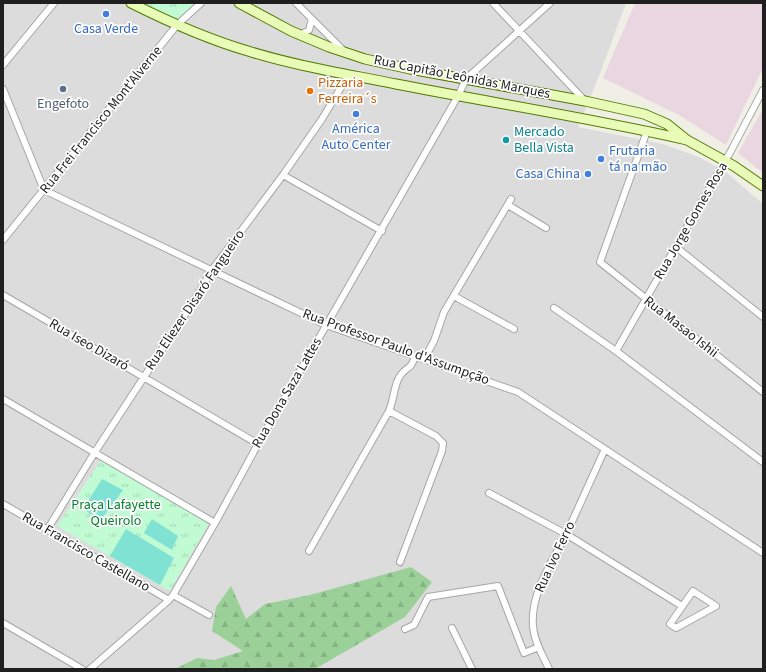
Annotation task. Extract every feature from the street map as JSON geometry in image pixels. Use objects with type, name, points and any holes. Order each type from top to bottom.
[{"type":"main road","name":"Rua Capitão Leônidas Marques","points":[[131,3],[177,25],[248,51],[276,59],[687,140]]},
{"type":"main road","name":"Rua Capitão Leônidas Marques","points":[[239,3],[270,21],[300,35],[346,53],[389,65],[585,101],[644,114],[667,124],[687,140],[725,161],[763,186]]},
{"type":"street","points":[[3,65],[54,3]]},
{"type":"street","name":"Rua Frei Francisco Mont'Alverne","points":[[3,240],[177,25],[201,3]]},
{"type":"street","points":[[296,3],[346,53]]},
{"type":"street","points":[[493,3],[585,101]]},
{"type":"street","points":[[466,79],[550,3]]},
{"type":"street","points":[[300,35],[309,30],[312,19]]},
{"type":"street","name":"Rua Eliezer Disaró Fangueiro","points":[[47,530],[95,452],[195,299],[212,270],[283,175],[322,119],[349,74]]},
{"type":"street","name":"Rua Dona Saza Lattes","points":[[90,669],[171,597],[215,523],[326,325],[382,231],[458,96],[466,79]]},
{"type":"street","points":[[3,89],[44,190]]},
{"type":"street","name":"Rua Jorge Gomes Rosa","points":[[616,351],[725,161],[763,90]]},
{"type":"street","name":"Rua Masao Ishii","points":[[647,131],[600,262],[763,392]]},
{"type":"street","points":[[283,175],[382,231]]},
{"type":"street","name":"Rua Professor Paulo d'Assumpção","points":[[44,190],[326,325],[518,392],[763,553]]},
{"type":"street","points":[[424,359],[434,341],[442,316],[511,199]]},
{"type":"street","points":[[508,205],[546,228]]},
{"type":"street","points":[[676,247],[763,317]]},
{"type":"street","name":"Rua Iseo Dizaró","points":[[3,294],[258,444]]},
{"type":"street","points":[[454,296],[514,330]]},
{"type":"street","points":[[554,308],[616,351],[763,462]]},
{"type":"street","points":[[309,551],[389,411],[394,399],[399,376],[413,364],[415,356]]},
{"type":"street","points":[[3,398],[215,523]]},
{"type":"street","points":[[389,411],[436,436],[443,443],[442,451],[400,562]]},
{"type":"street","name":"Rua Ivo Ferro","points":[[549,669],[539,647],[533,627],[534,606],[541,584],[605,449]]},
{"type":"street","points":[[489,492],[566,534],[682,606]]},
{"type":"street","name":"Rua Francisco Castellano","points":[[3,504],[47,530],[171,597],[209,615]]},
{"type":"street","points":[[405,629],[414,625],[428,597],[498,586],[524,653],[539,647]]},
{"type":"street","points":[[693,591],[716,606],[676,628],[670,624],[682,606],[693,591]]},
{"type":"street","points":[[3,623],[82,669]]},
{"type":"street","points":[[452,628],[472,669]]},
{"type":"shaded area","points":[[3,3],[626,3],[578,127],[663,144],[701,158],[727,173],[763,204],[763,669],[3,669]]},
{"type":"shaded area","points":[[635,3],[763,3],[763,68],[726,145],[679,115],[603,78]]},
{"type":"shaded area","points":[[763,109],[763,173],[738,153]]},
{"type":"shaded area","points":[[102,479],[123,490],[101,520],[83,509]]},
{"type":"shaded area","points":[[152,519],[178,536],[172,550],[144,533]]},
{"type":"shaded area","points":[[126,529],[174,558],[160,585],[110,556]]},
{"type":"green space","points":[[144,3],[195,3],[178,19]]},
{"type":"green space","name":"Praça Lafayette Queirolo","points":[[103,457],[209,523],[170,591],[57,526]]},
{"type":"green space","points":[[411,567],[432,582],[405,617],[315,669],[175,669],[197,658],[214,660],[243,651],[212,631],[216,607],[231,586],[246,619],[265,604],[310,595]]},
{"type":"place","name":"Casa Verde","points":[[106,14]]},
{"type":"place","name":"Engefoto","points":[[63,89]]},
{"type":"place","name":"Pizzaria Ferreira´s","points":[[310,91]]},
{"type":"place","name":"América Auto Center","points":[[356,114]]},
{"type":"place","name":"Mercado Bella Vista","points":[[506,140]]},
{"type":"place","name":"Frutaria tá na mão","points":[[601,159]]},
{"type":"place","name":"Casa China","points":[[588,174]]}]
